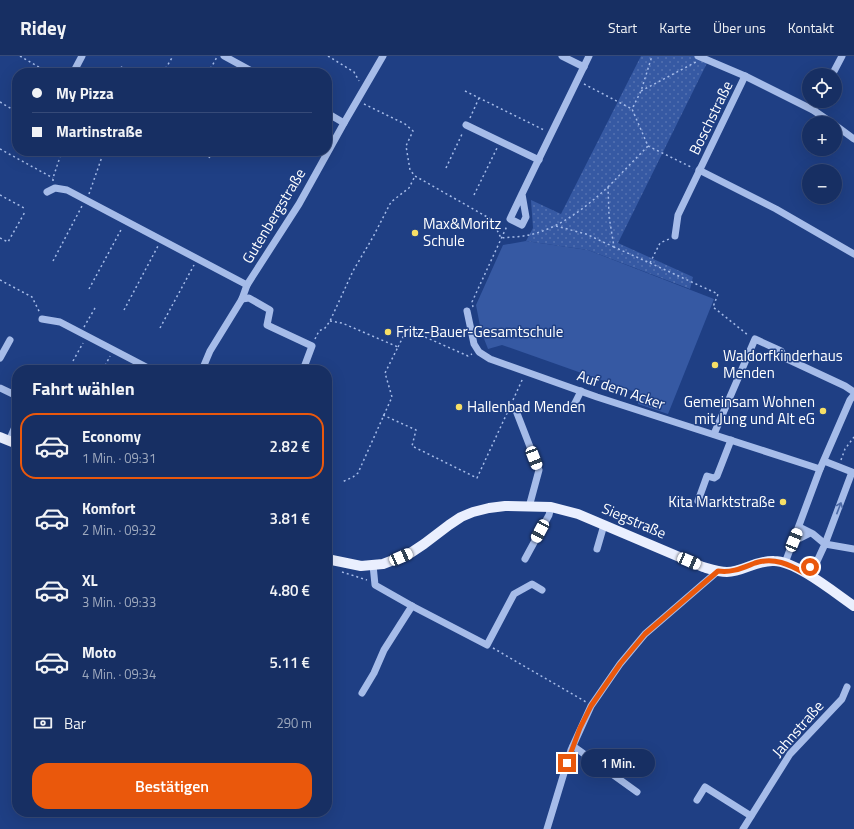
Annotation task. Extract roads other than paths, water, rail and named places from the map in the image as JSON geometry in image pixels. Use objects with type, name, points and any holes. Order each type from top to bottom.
[{"type":"main road","name":"Siegstraße","points":[[332,560],[361,566],[392,561],[409,554],[449,524],[473,512],[489,508],[551,507],[578,514],[703,567],[718,571],[726,572],[739,570],[762,562],[775,561],[785,563],[806,574],[854,606]]},
{"type":"street","points":[[75,68],[82,56]]},
{"type":"street","points":[[224,56],[246,68]]},
{"type":"street","name":"Gutenbergstraße","points":[[332,145],[384,56]]},
{"type":"street","points":[[562,56],[584,67]]},
{"type":"street","points":[[522,194],[526,217],[522,225],[510,219],[538,160],[552,134],[589,56]]},
{"type":"street","points":[[836,68],[842,56]]},
{"type":"street","points":[[701,57],[745,76],[813,110],[822,116]]},
{"type":"street","name":"Boschstraße","points":[[675,236],[678,215],[745,76]]},
{"type":"street","points":[[332,116],[344,123]]},
{"type":"street","points":[[466,125],[538,160]]},
{"type":"street","points":[[842,130],[854,139]]},
{"type":"street","name":"Gutenbergstraße","points":[[204,365],[210,351],[242,299],[248,285],[299,204],[326,156]]},
{"type":"street","name":"Boschstraße","points":[[699,170],[776,209],[854,254]]},
{"type":"street","points":[[47,192],[56,188],[68,190],[248,285]]},
{"type":"street","points":[[242,299],[249,298],[270,310],[267,325],[312,346],[305,365]]},
{"type":"street","name":"Auf dem Acker","points":[[468,314],[474,344],[479,352],[490,358],[581,391],[820,469]]},
{"type":"street","points":[[42,320],[60,322],[142,365]]},
{"type":"street","points":[[714,434],[755,339],[781,351],[785,358],[854,392]]},
{"type":"street","points":[[0,358],[10,340]]},
{"type":"street","points":[[0,388],[12,394]]},
{"type":"street","points":[[573,407],[581,391]]},
{"type":"street","points":[[785,563],[800,529],[820,469],[850,400],[854,395]]},
{"type":"street","points":[[513,408],[539,470],[529,507]]},
{"type":"street","points":[[698,501],[708,476],[714,478],[717,476],[731,440]]},
{"type":"street","points":[[806,574],[813,570],[825,544],[852,472],[824,461]]},
{"type":"street","points":[[525,559],[549,515],[551,507]]},
{"type":"street","points":[[597,549],[604,525]]},
{"type":"street","points":[[800,529],[813,534],[825,544],[854,549]]},
{"type":"street","points":[[800,529],[815,538],[819,545],[806,574]]},
{"type":"street","points":[[785,563],[792,556],[800,538],[800,529]]},
{"type":"street","points":[[800,538],[808,534]]},
{"type":"street","points":[[373,565],[375,585],[487,645],[514,594],[532,584],[542,590]]},
{"type":"street","points":[[547,829],[573,746],[591,706],[620,664],[645,634],[718,571]]},
{"type":"street","points":[[362,693],[374,673],[384,650],[412,606]]},
{"type":"street","name":"Jahnstraße","points":[[743,829],[790,754],[842,699],[847,688]]},
{"type":"street","points":[[573,746],[636,792]]},
{"type":"street","points":[[697,800],[705,787],[751,816]]},
{"type":"place","name":"Max&Moritz Schule","points":[[415,233]]},
{"type":"place","name":"Fritz-Bauer-Gesamtschule","points":[[388,332]]},
{"type":"place","name":"Waldorfkinderhaus Menden","points":[[715,365]]},
{"type":"place","name":"Hallenbad Menden","points":[[459,407]]},
{"type":"place","name":"Gemeinsam Wohnen mit Jung und Alt eG","points":[[823,411]]},
{"type":"place","name":"Kita Marktstraße","points":[[783,502]]}]
